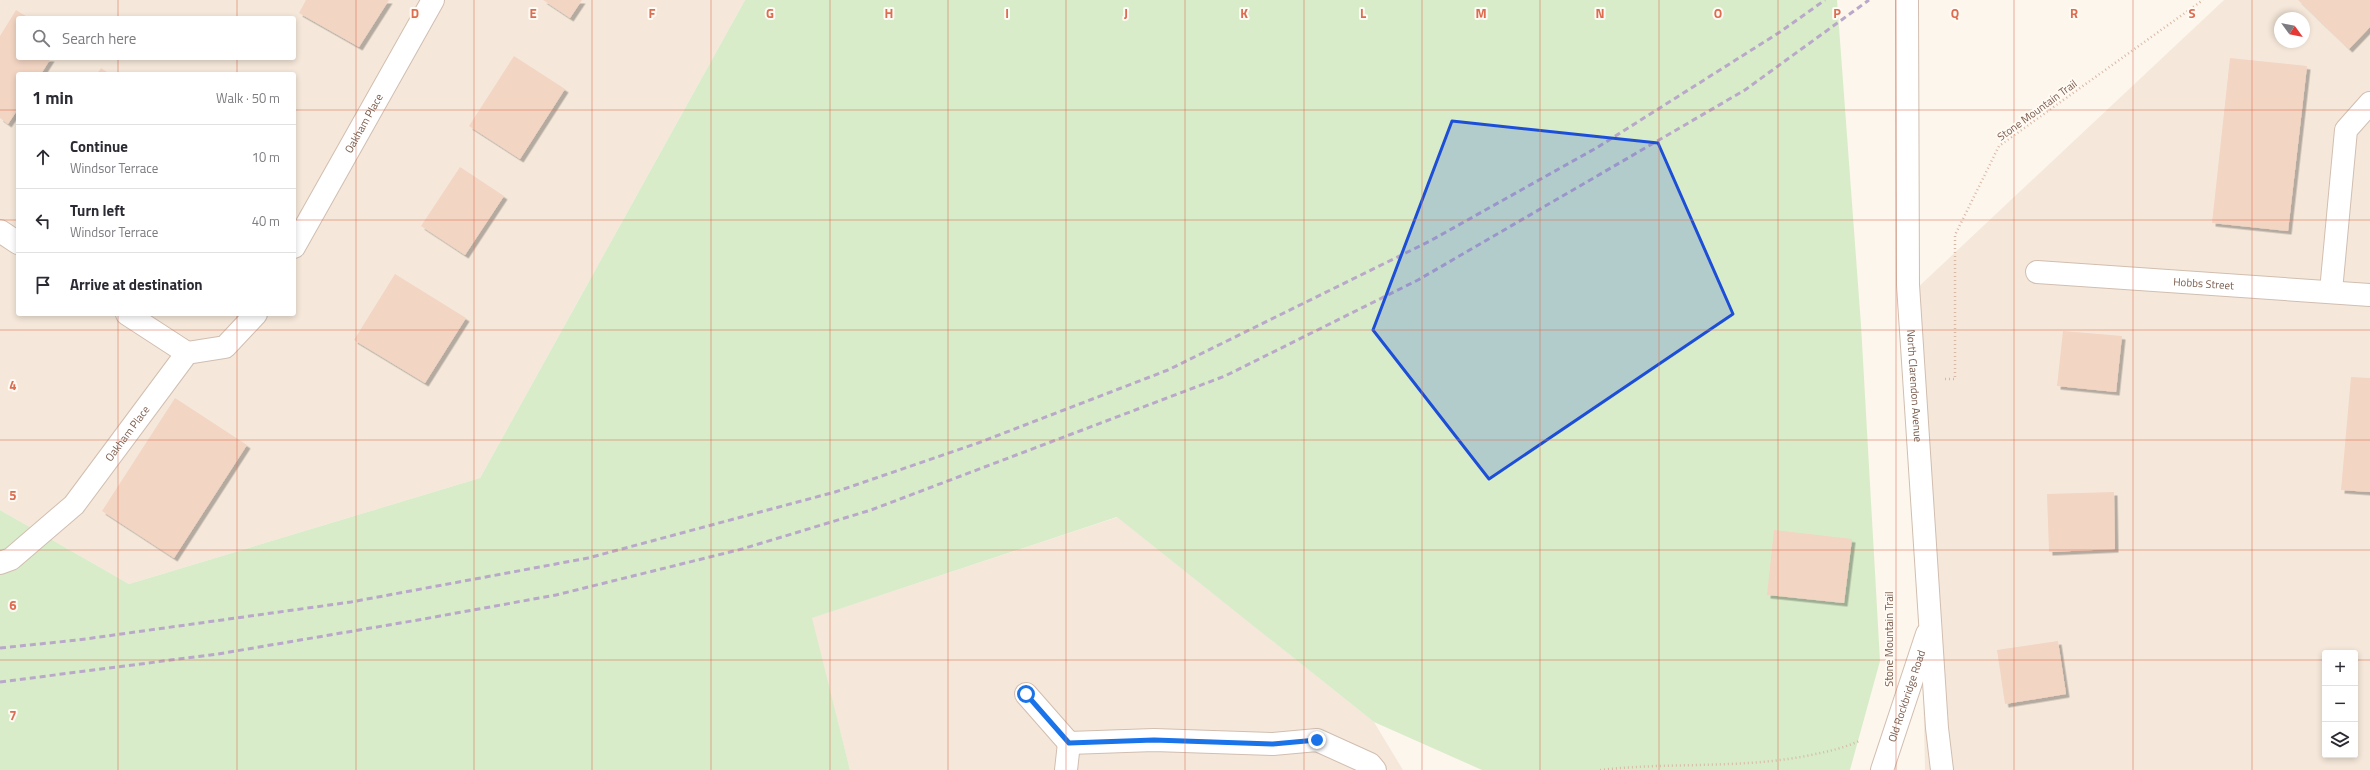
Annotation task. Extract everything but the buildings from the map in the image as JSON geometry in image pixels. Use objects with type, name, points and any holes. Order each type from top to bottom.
[{"type":"street","name":"Oakham Place","points":[[296,243],[433,0]]},
{"type":"street","name":"North Clarendon Avenue","points":[[1907,0],[1908,285],[1937,728],[1942,770]]},
{"type":"street","points":[[2331,291],[2346,130],[2369,106]]},
{"type":"street","points":[[0,232],[16,242]]},
{"type":"street","name":"Hobbs Street","points":[[2037,272],[2331,291],[2370,295]]},
{"type":"street","points":[[130,316],[187,353],[225,347],[254,316]]},
{"type":"street","name":"Oakham Place","points":[[0,563],[10,559],[74,505],[187,353]]},
{"type":"street","name":"Old Rockbridge Road","points":[[1882,770],[1931,623]]},
{"type":"street","points":[[1026,694],[1069,743],[1066,770]]},
{"type":"street","points":[[1069,743],[1154,740],[1273,744],[1317,740],[1370,764],[1374,770]]},
{"type":"path","name":"Stone Mountain Trail","points":[[1955,379],[1955,235],[1999,146],[2203,0]]},
{"type":"path","points":[[1600,770],[1624,767],[1743,765],[1782,760],[1844,748],[1861,740]]},
{"type":"highlighted area","points":[[1452,121],[1658,143],[1733,314],[1489,479],[1373,330]]},
{"type":"shaded area","points":[[0,0],[745,0],[480,478],[129,584],[0,510]]},
{"type":"shaded area","points":[[2224,0],[2370,0],[2370,770],[1925,770],[1914,291]]},
{"type":"shaded area","points":[[1118,517],[1374,722],[1403,770],[850,770],[811,618]]},
{"type":"green space","points":[[745,0],[1837,0],[1861,325],[1880,661],[1850,770],[1482,770],[1374,722],[1117,517],[812,618],[850,770],[0,770],[0,510],[129,584],[480,478]]},
{"type":"railway","points":[[0,648],[78,640],[351,602],[588,558],[835,492],[978,443],[1168,370],[1430,241],[1598,147],[1780,32],[1825,0]]},
{"type":"railway","points":[[0,682],[218,654],[556,595],[742,549],[871,510],[1225,376],[1418,280],[1745,90],[1869,0]]},
{"type":"route","points":[[1026,694],[1069,743],[1154,740],[1273,744],[1317,740]]}]
